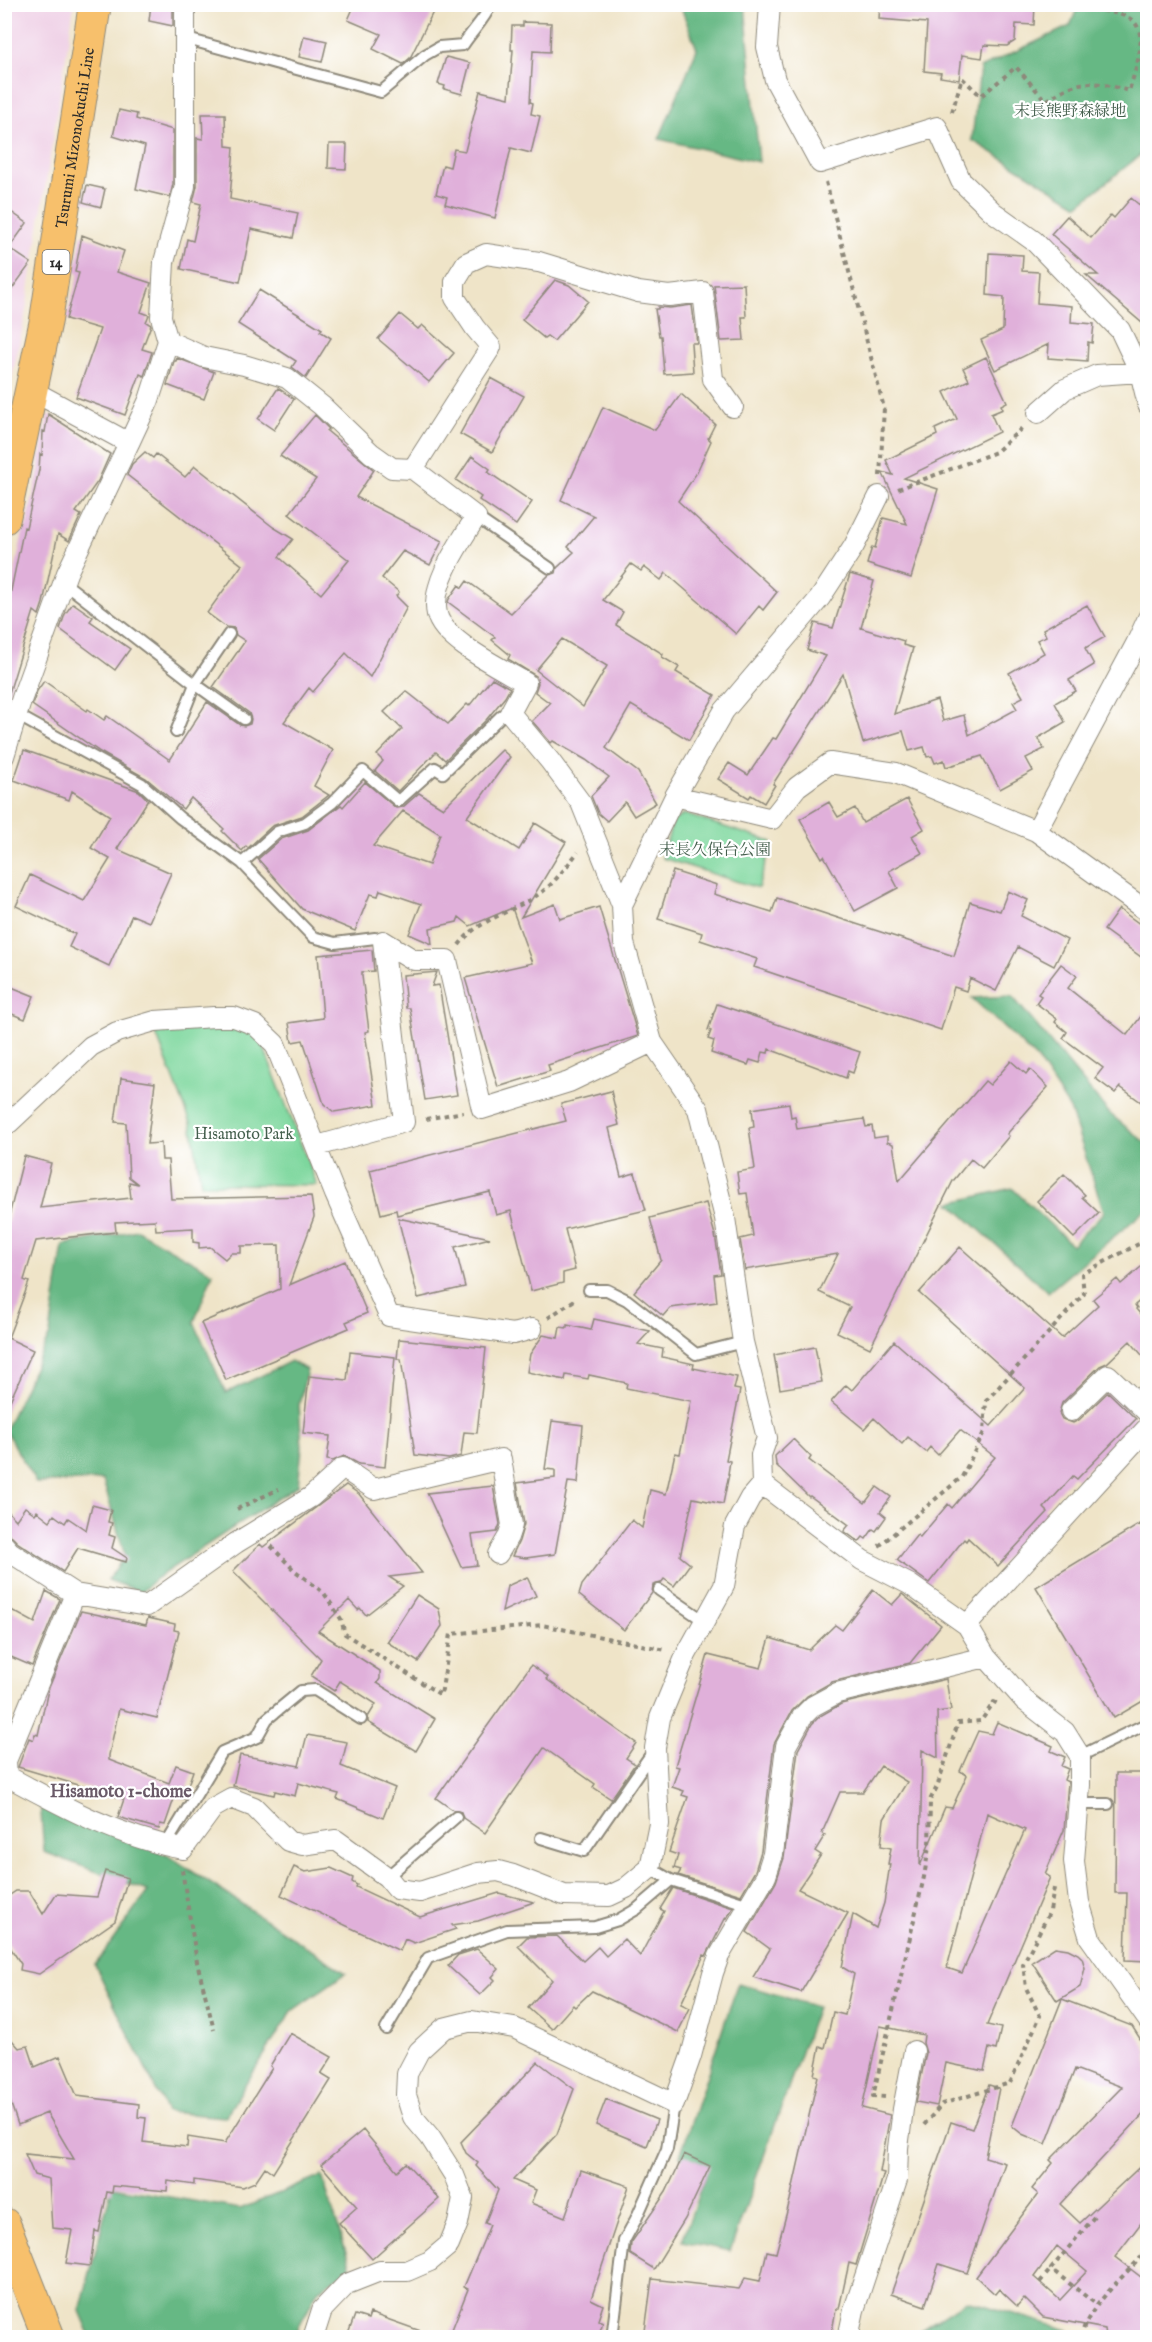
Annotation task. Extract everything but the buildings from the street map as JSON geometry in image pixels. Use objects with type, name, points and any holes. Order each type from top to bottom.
[{"type":"main road","name":"Tsurumi Mizonokuchi Line","points":[[4,518],[46,320],[95,4]]},
{"type":"main road","points":[[4,2224],[49,2337]]},
{"type":"street","points":[[4,756],[63,582],[149,400],[168,341],[161,317],[164,262],[185,186],[183,121],[187,39],[185,4]]},
{"type":"street","points":[[770,4],[767,47],[775,80],[820,163],[938,128],[962,181],[993,212],[1034,241],[1120,330],[1140,372],[1148,405]]},
{"type":"street","points":[[413,469],[491,347],[455,298],[455,281],[466,263],[486,254],[539,262],[638,292],[669,296],[703,292],[713,379],[733,407]]},
{"type":"street","points":[[75,1594],[5,1771],[87,1819],[174,1847],[213,1808],[231,1798],[254,1807],[288,1841],[302,1845],[336,1840],[387,1876],[397,1889],[420,1892],[478,1873],[498,1871],[564,1894],[609,1896],[626,1888],[650,1868],[659,1824],[655,1748],[660,1718],[686,1655],[724,1586],[735,1526],[750,1498],[762,1484],[761,1455],[767,1438],[743,1342],[725,1218],[698,1109],[652,1042],[624,943],[622,905],[594,834],[581,803],[510,713],[526,683],[464,645],[446,630],[436,614],[436,597],[442,577],[476,518],[413,469],[392,468],[370,453],[322,406],[287,378],[244,365],[204,357],[168,341]]},
{"type":"street","points":[[1038,413],[1065,389],[1097,375],[1140,372]]},
{"type":"street","points":[[31,390],[129,443]]},
{"type":"street","points":[[622,905],[675,796],[724,711],[820,598],[854,546],[879,496]]},
{"type":"street","points":[[1036,831],[1148,618]]},
{"type":"street","points":[[675,796],[772,819],[797,787],[830,763],[896,773],[1036,831],[1148,912]]},
{"type":"street","points":[[383,941],[414,960],[447,960],[482,1109],[569,1082],[652,1042]]},
{"type":"street","points":[[317,1146],[404,1122],[383,941]]},
{"type":"street","points":[[4,1120],[9,1123],[91,1046],[117,1032],[155,1021],[234,1017],[255,1025],[275,1044],[335,1194],[389,1316],[513,1334],[532,1329]]},
{"type":"street","points":[[1071,1411],[1108,1375],[1148,1413]]},
{"type":"street","points":[[967,1625],[1148,1427]]},
{"type":"street","points":[[4,1545],[10,1552],[75,1594],[147,1606],[256,1531],[311,1497],[343,1468],[374,1489],[501,1459],[512,1525],[498,1554]]},
{"type":"street","points":[[762,1484],[862,1560],[909,1584],[967,1625],[986,1657],[1024,1700],[1065,1732],[1080,1756],[1074,1861],[1079,1902],[1090,1938],[1144,2007]]},
{"type":"street","points":[[313,2337],[322,2310],[346,2284],[380,2271],[407,2271],[430,2261],[449,2245],[458,2223],[463,2198],[454,2175],[430,2137],[412,2117],[406,2095],[407,2074],[419,2051],[444,2028],[472,2021],[514,2028],[674,2104],[691,2056],[719,1956],[766,1876],[773,1854],[786,1746],[802,1717],[813,1706],[837,1693],[986,1657]]},
{"type":"street","points":[[848,2337],[854,2310],[897,2180],[903,2109],[914,2051]]},
{"type":"lane","points":[[187,39],[381,92],[439,46],[463,45],[475,26],[487,14],[491,4]]},
{"type":"lane","points":[[476,518],[550,568]]},
{"type":"lane","points":[[63,582],[244,719]]},
{"type":"lane","points":[[176,732],[195,684],[229,634]]},
{"type":"lane","points":[[242,863],[277,832],[305,823],[332,803],[363,771],[398,801],[435,768],[443,773],[502,715],[510,713]]},
{"type":"lane","points":[[17,715],[142,784],[180,818],[242,863],[313,937],[334,943],[375,938],[383,941]]},
{"type":"lane","points":[[589,1290],[607,1290],[627,1300],[696,1354],[743,1342]]},
{"type":"lane","points":[[658,1590],[706,1622]]},
{"type":"lane","points":[[174,1847],[222,1752],[258,1737],[267,1719],[301,1690],[315,1690],[361,1719]]},
{"type":"lane","points":[[1080,1756],[1148,1723]]},
{"type":"lane","points":[[542,1838],[584,1851],[655,1748]]},
{"type":"lane","points":[[1078,1804],[1108,1804]]},
{"type":"lane","points":[[387,1876],[456,1817]]},
{"type":"lane","points":[[650,1868],[671,1880],[749,1905]]},
{"type":"lane","points":[[386,2029],[428,1958],[507,1930],[596,1927],[618,1920],[637,1909],[671,1880]]},
{"type":"lane","points":[[612,2337],[624,2241],[636,2220],[667,2150],[674,2104]]},
{"type":"path","points":[[956,106],[962,78],[981,96],[1016,67],[1046,101],[1066,87],[1087,82],[1129,91],[1141,50],[1138,30],[1130,18],[1096,9],[1094,4]]},
{"type":"path","points":[[820,163],[884,408],[879,496],[996,452],[1038,413]]},
{"type":"path","points":[[447,960],[474,929],[514,909],[548,887],[594,834]]},
{"type":"path","points":[[404,1122],[482,1109]]},
{"type":"path","points":[[862,1560],[962,1476],[984,1432],[986,1401],[1084,1294],[1082,1274],[1148,1239]]},
{"type":"path","points":[[532,1329],[589,1290]]},
{"type":"path","points":[[237,1509],[288,1484]]},
{"type":"path","points":[[256,1531],[294,1570],[324,1593],[341,1619],[345,1634],[441,1695],[451,1634],[542,1625],[686,1655]]},
{"type":"path","points":[[903,2109],[889,2098],[873,2096],[924,1877],[930,1826],[930,1800],[937,1787],[958,1724],[981,1722],[994,1702],[1015,1714],[1024,1700]]},
{"type":"path","points":[[174,1847],[181,1861],[195,1951],[214,2030]]},
{"type":"path","points":[[928,2120],[942,2104],[1010,2084],[1040,2016],[1026,1988],[1023,1964],[1050,1911],[1058,1869],[1074,1861]]},
{"type":"path","points":[[1040,2282],[1094,2217]]},
{"type":"path","points":[[1082,2337],[1082,2329],[1097,2305],[1148,2250]]},
{"type":"path","points":[[1051,2269],[1097,2305]]},
{"type":"shaded area","points":[[5,5],[74,5],[24,322],[5,410]]},
{"type":"green space","name":"末長熊野森緑地","points":[[1079,4],[1147,5],[1148,149],[1078,205],[972,140],[980,68],[1070,26]]},
{"type":"green space","points":[[680,5],[745,5],[759,162],[659,139],[697,49]]},
{"type":"green space","name":"末長久保台公園","points":[[684,814],[772,842],[758,888],[662,858],[673,821]]},
{"type":"green space","points":[[1012,996],[1109,1113],[1147,1144],[1147,1209],[1048,1292],[950,1203],[1012,1188],[1072,1245],[1104,1212],[1070,1109],[1037,1059],[972,998]]},
{"type":"green space","name":"Hisamoto Park","points":[[242,1024],[260,1038],[317,1185],[201,1184],[191,1123],[154,1029]]},
{"type":"green space","points":[[137,1230],[213,1273],[194,1322],[226,1393],[291,1361],[307,1370],[299,1405],[302,1448],[298,1485],[155,1579],[141,1592],[108,1580],[125,1556],[103,1480],[36,1483],[5,1430],[50,1334],[63,1245]]},
{"type":"green space","points":[[40,1800],[169,1856],[346,1973],[292,2011],[225,2117],[167,2112],[95,1965],[148,1891],[44,1852]]},
{"type":"green space","points":[[738,1983],[817,2007],[730,2251],[682,2241],[706,2173],[680,2156]]},
{"type":"green space","points":[[322,2176],[351,2268],[318,2290],[299,2326],[296,2337],[91,2337],[80,2311],[112,2187],[240,2209]]},
{"type":"green space","points":[[967,2300],[1068,2330],[1069,2337],[910,2337]]},
{"type":"district","name":"Hisamoto 1-chome","points":[[121,1791]]}]
